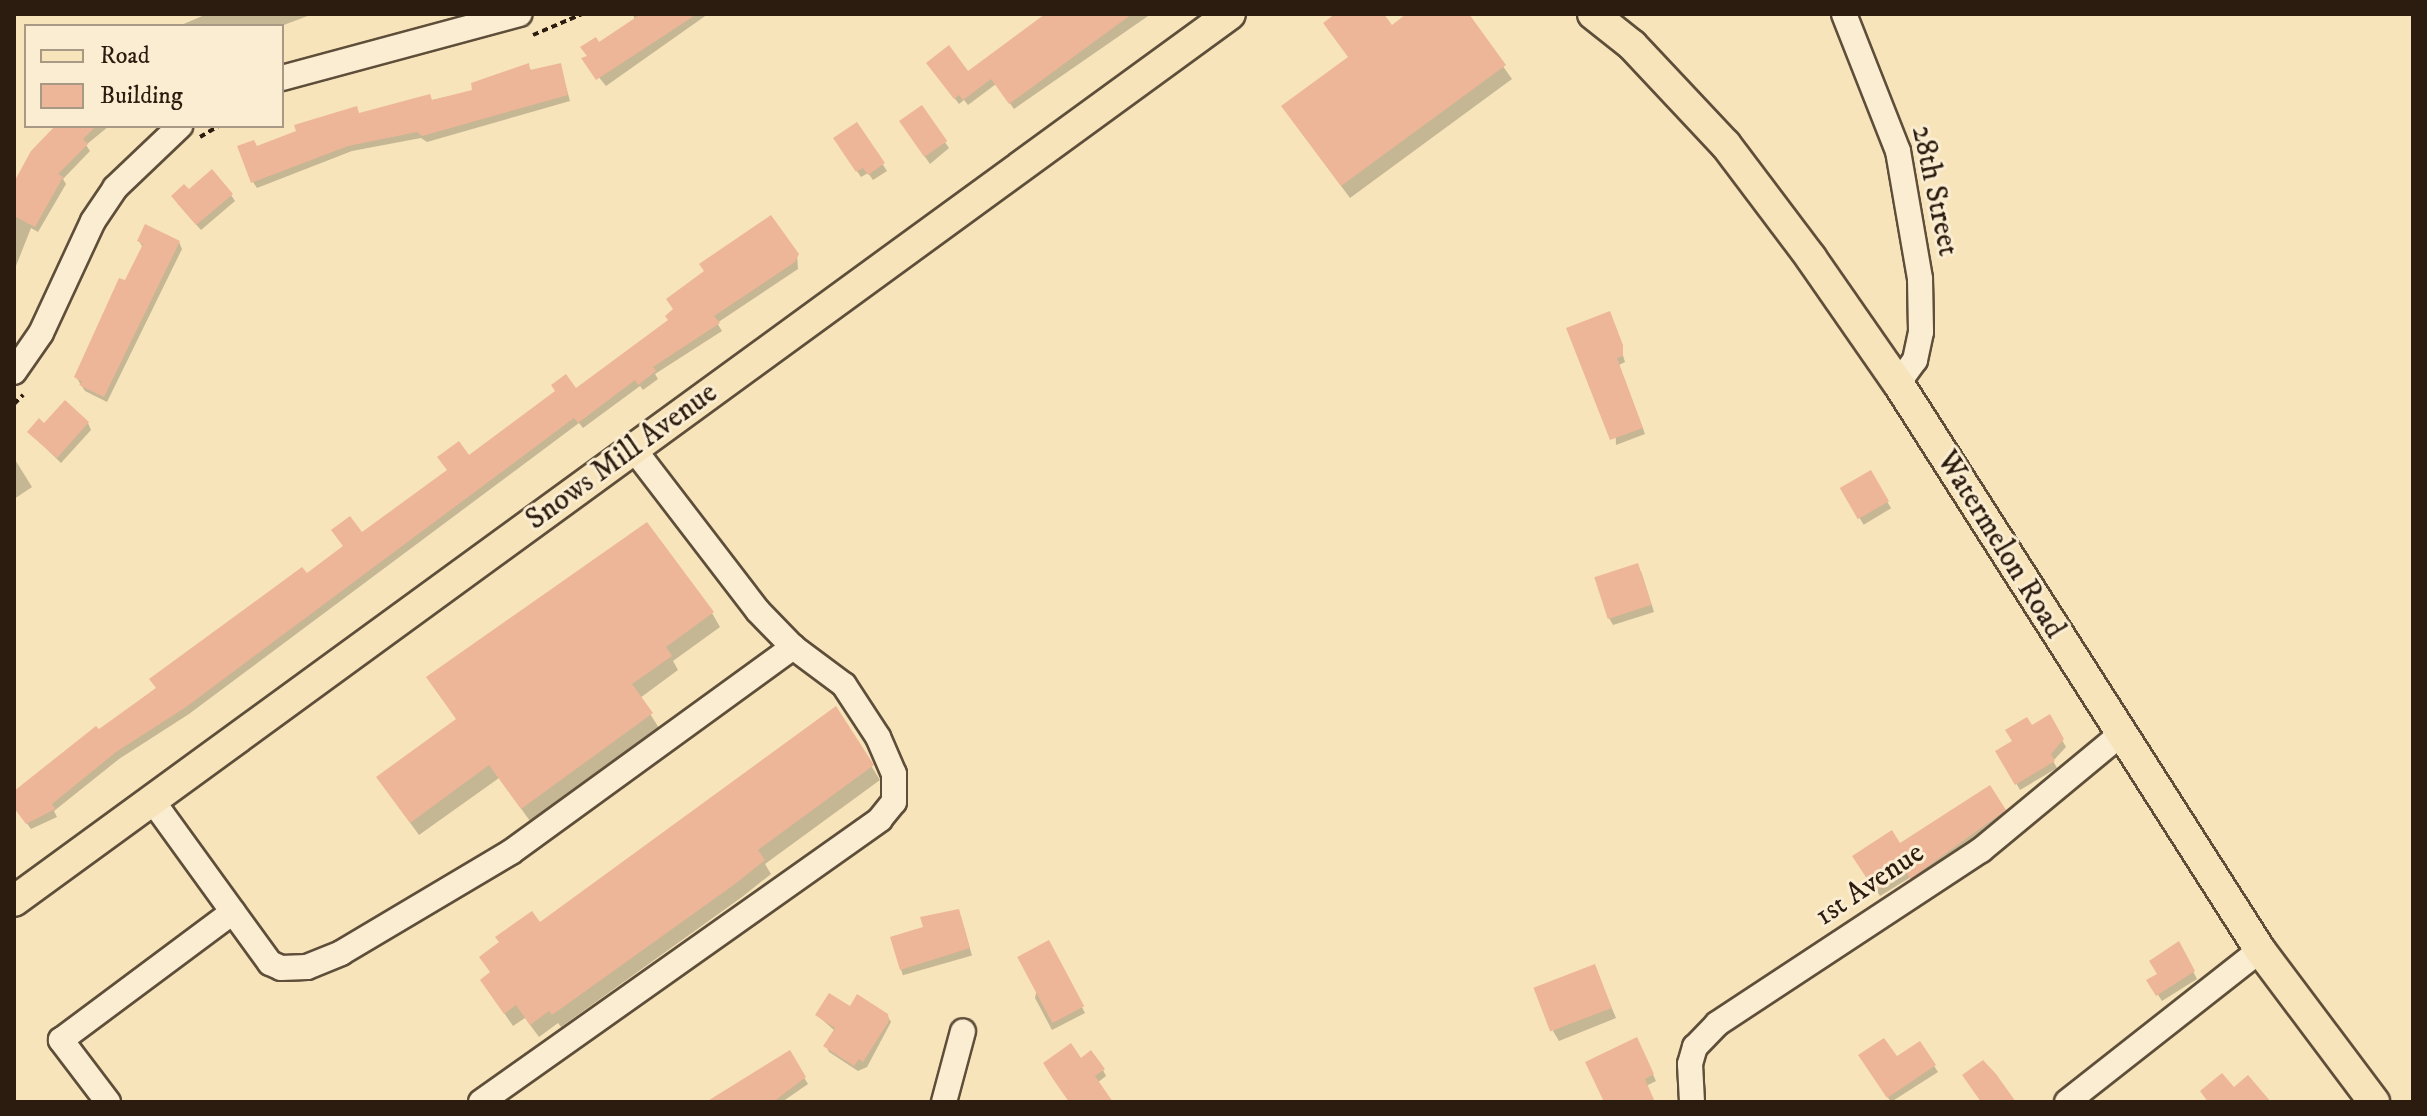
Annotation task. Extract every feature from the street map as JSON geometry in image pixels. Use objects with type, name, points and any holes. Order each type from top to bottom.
[{"type":"main road","name":"Snows Mill Avenue","points":[[14,901],[1230,14]]},
{"type":"main road","name":"Watermelon Road","points":[[1593,14],[1632,45],[1726,145],[1898,383],[2260,950],[2371,1101]]},
{"type":"street","points":[[284,77],[520,14]]},
{"type":"street","name":"28th Street","points":[[1844,14],[1898,151],[1920,279],[1921,332],[1915,360],[1898,383]]},
{"type":"street","points":[[23,378],[93,221],[115,188],[186,134]]},
{"type":"street","points":[[481,1102],[880,819],[894,802],[894,774],[878,737],[844,685],[793,647],[758,611],[633,448]]},
{"type":"street","points":[[152,800],[270,963],[281,968],[307,967],[341,953],[511,852],[793,647]]},
{"type":"street","name":"1st Avenue","points":[[1692,1102],[1690,1064],[1695,1047],[1717,1024],[1981,850],[2120,735]]},
{"type":"street","points":[[108,1102],[61,1040],[233,912]]},
{"type":"street","points":[[2067,1102],[2260,950]]},
{"type":"street","points":[[944,1102],[963,1031]]},
{"type":"path","points":[[186,134],[210,128]]},
{"type":"path","points":[[14,404],[23,378]]},
{"type":"building","points":[[641,14],[697,14],[596,80],[581,58],[587,56],[580,47],[596,37],[599,42]]},
{"type":"building","points":[[1045,14],[1132,14],[1009,104],[991,79],[963,100],[959,95],[954,99],[926,63],[949,45],[968,71]]},
{"type":"building","points":[[1335,14],[1384,14],[1392,25],[1406,14],[1469,14],[1506,65],[1341,186],[1281,106],[1348,57],[1323,23]]},
{"type":"building","points":[[529,63],[530,70],[561,63],[568,95],[422,136],[417,132],[348,146],[251,183],[237,146],[254,140],[257,146],[296,131],[294,125],[357,106],[359,113],[430,94],[432,100],[472,90],[471,83]]},
{"type":"building","points":[[922,105],[947,141],[924,157],[899,121]]},
{"type":"building","points":[[857,122],[885,163],[868,175],[863,168],[856,172],[833,138]]},
{"type":"building","points":[[53,128],[94,128],[83,139],[88,144],[58,174],[63,177],[35,227],[14,216],[14,182],[31,151]]},
{"type":"building","points":[[212,169],[233,194],[196,225],[171,196],[184,184],[189,189]]},
{"type":"building","points":[[771,215],[799,254],[795,262],[714,316],[720,323],[653,367],[656,371],[638,385],[635,380],[578,423],[574,418],[186,707],[116,752],[52,804],[55,809],[26,824],[14,808],[14,791],[96,726],[99,729],[156,688],[149,679],[302,567],[307,573],[343,546],[331,530],[350,516],[362,532],[447,470],[437,457],[459,441],[469,455],[555,391],[551,385],[566,374],[576,388],[668,320],[665,316],[673,309],[666,299],[704,271],[699,264]]},
{"type":"building","points":[[145,224],[180,241],[104,397],[79,385],[82,382],[74,377],[119,278],[125,280],[143,244],[137,241]]},
{"type":"building","points":[[1610,311],[1623,345],[1623,356],[1617,358],[1643,428],[1610,440],[1566,328]]},
{"type":"building","points":[[65,400],[89,422],[57,458],[27,432],[39,418],[44,423]]},
{"type":"building","points":[[1871,470],[1889,501],[1858,519],[1840,488]]},
{"type":"building","points":[[647,522],[714,612],[666,647],[672,656],[632,684],[653,713],[521,809],[489,765],[410,823],[376,777],[456,719],[426,677]]},
{"type":"building","points":[[1638,563],[1652,605],[1608,619],[1594,577]]},
{"type":"building","points":[[836,706],[874,765],[758,850],[765,860],[735,884],[552,1015],[549,1011],[530,1025],[516,1005],[504,1014],[480,980],[490,972],[479,957],[499,942],[495,937],[532,911],[540,922]]},
{"type":"building","points":[[2050,714],[2064,739],[2051,754],[2055,761],[2015,785],[1995,751],[2012,741],[2005,730],[2027,717],[2032,725]]},
{"type":"building","points":[[1990,785],[2006,810],[1910,879],[1906,872],[1875,891],[1852,856],[1892,830],[1900,843]]},
{"type":"building","points":[[959,909],[970,948],[900,970],[890,937],[923,927],[920,917]]},
{"type":"building","points":[[1049,940],[1084,1006],[1052,1023],[1017,957]]},
{"type":"building","points":[[2179,941],[2195,971],[2156,996],[2146,980],[2157,974],[2149,961]]},
{"type":"building","points":[[1595,964],[1612,1008],[1550,1032],[1533,988]]},
{"type":"building","points":[[829,993],[850,1006],[857,994],[888,1014],[889,1021],[863,1062],[859,1059],[854,1066],[823,1046],[835,1028],[815,1015]]},
{"type":"building","points":[[1637,1037],[1654,1074],[1645,1079],[1655,1102],[1604,1102],[1585,1062]]},
{"type":"building","points":[[1884,1038],[1897,1056],[1920,1041],[1936,1065],[1887,1098],[1858,1055]]},
{"type":"building","points":[[1071,1043],[1081,1058],[1091,1050],[1105,1069],[1095,1076],[1113,1102],[1069,1102],[1043,1063]]},
{"type":"building","points":[[790,1050],[806,1077],[773,1102],[706,1102]]},
{"type":"building","points":[[1983,1060],[2016,1102],[1981,1102],[1962,1075]]},
{"type":"building","points":[[2222,1073],[2234,1087],[2248,1075],[2271,1102],[2208,1102],[2200,1091]]}]
